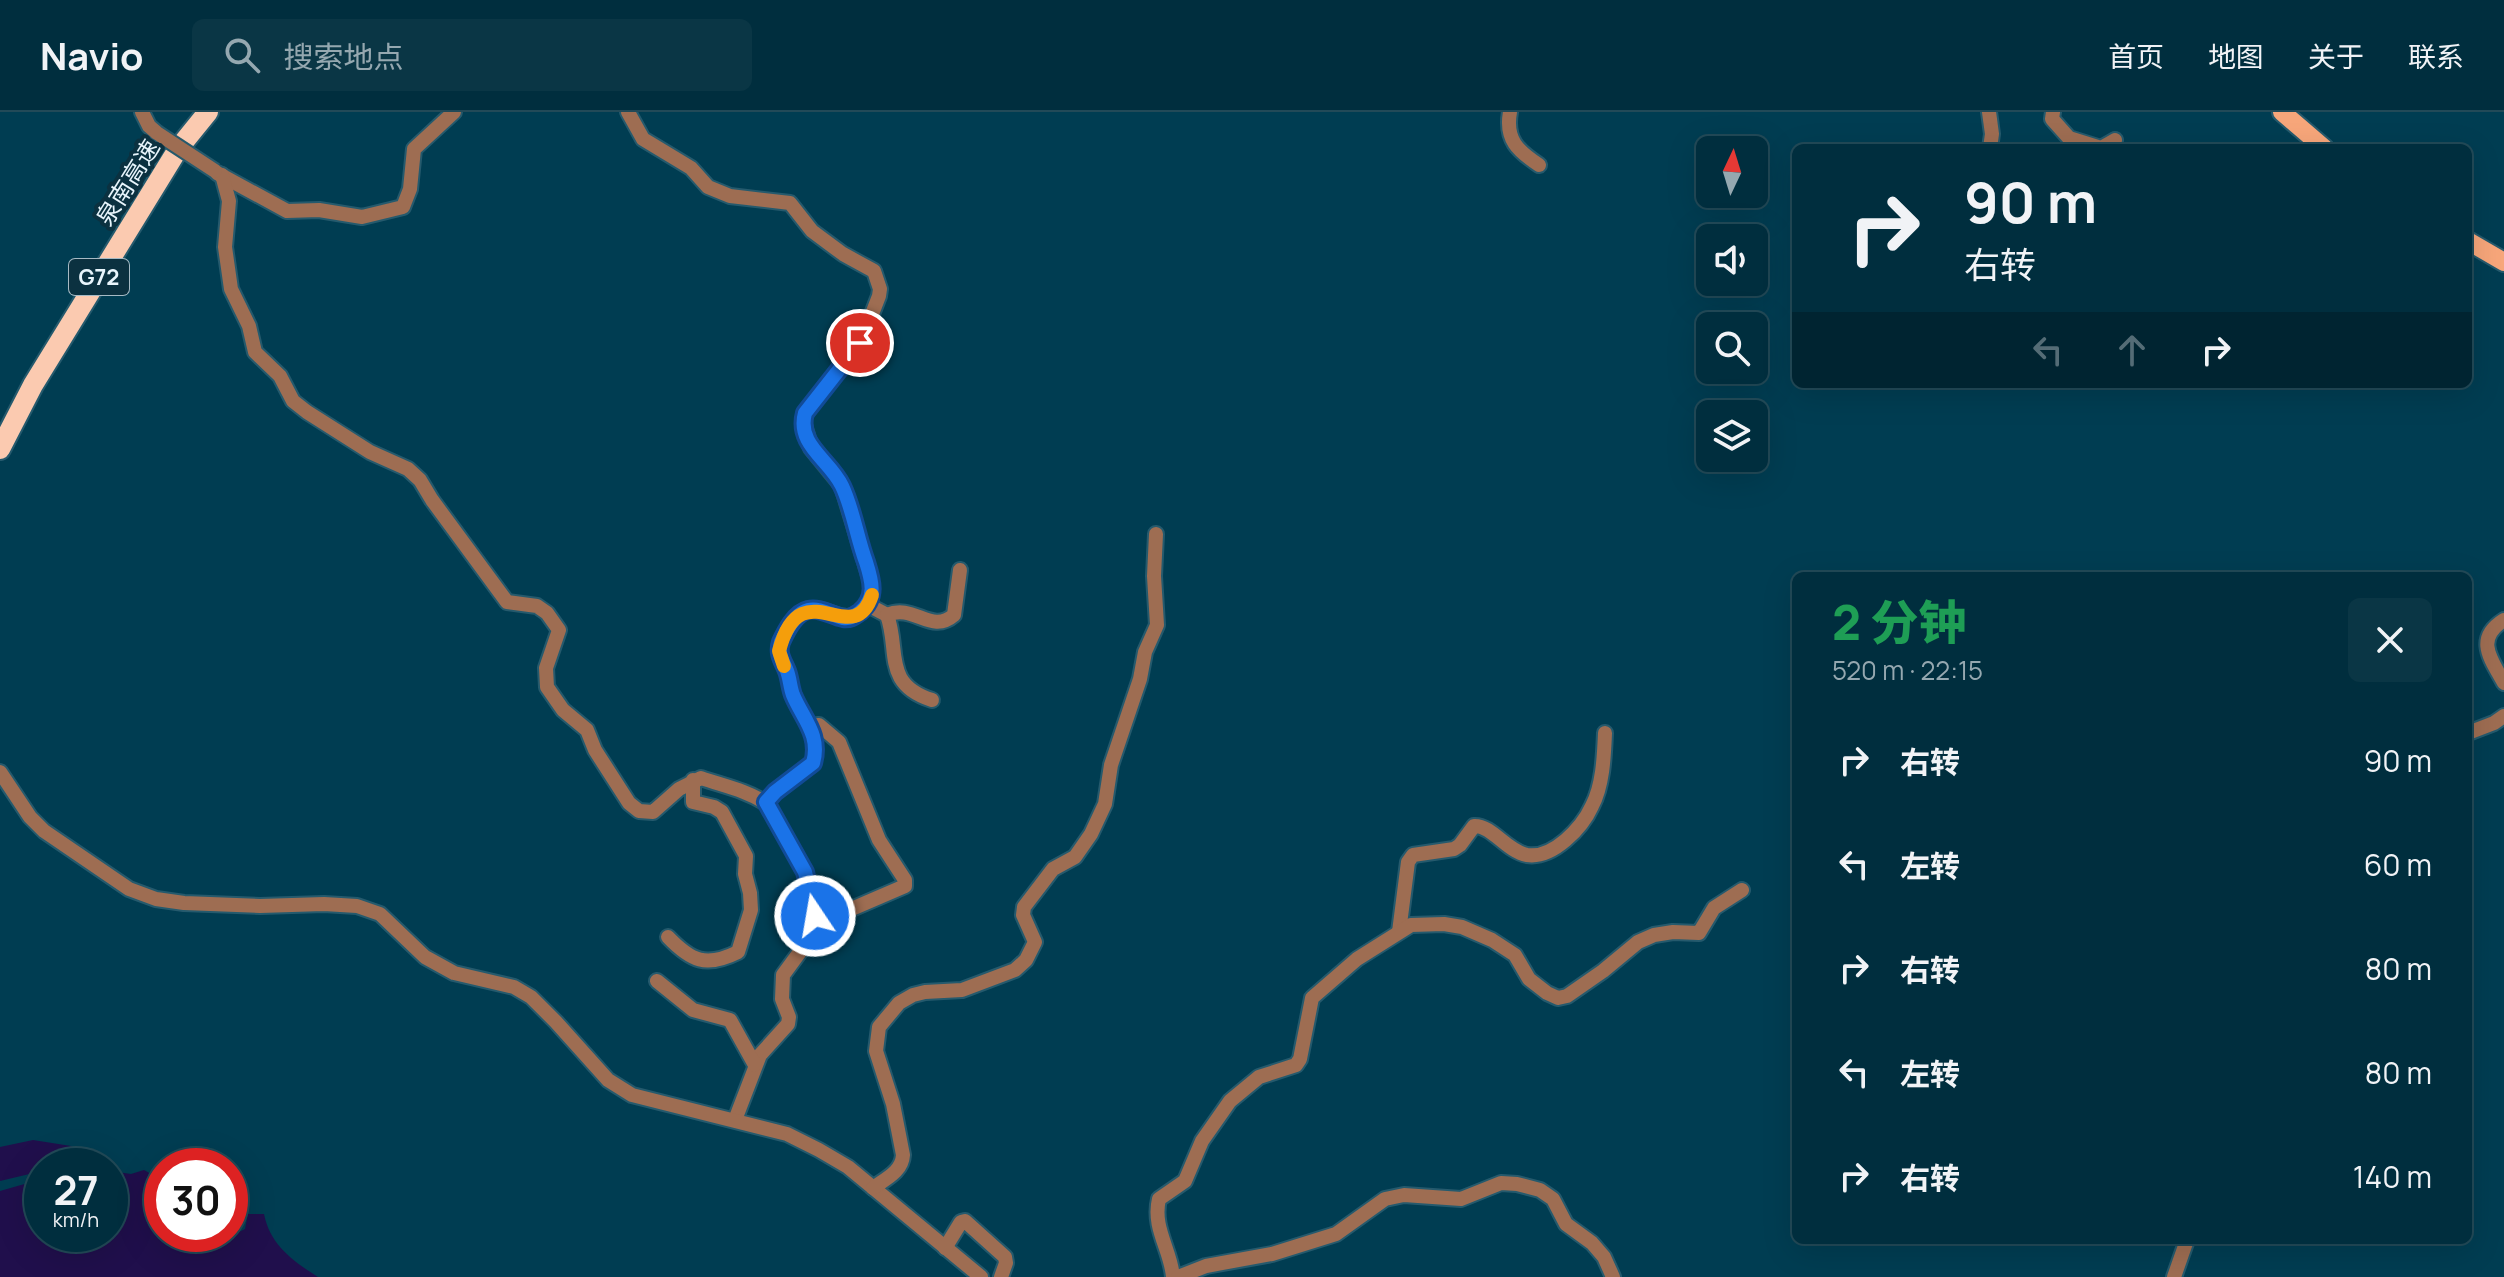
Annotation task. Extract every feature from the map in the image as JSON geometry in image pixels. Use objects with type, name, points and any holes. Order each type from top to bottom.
[{"type":"highway","name":"泉南高速","points":[[0,423],[28,370],[174,137],[193,112]]},
{"type":"highway","name":"泉南高速","points":[[0,449],[33,385],[105,267],[178,149],[208,112]]},
{"type":"main road","points":[[2282,112],[2319,144]]},
{"type":"main road","points":[[2472,243],[2504,262]]},
{"type":"street","points":[[142,112],[149,126],[157,133],[218,173],[287,211],[319,210],[362,217],[403,207],[410,189],[414,149],[454,112]]},
{"type":"street","points":[[628,112],[643,139],[691,168],[708,187],[730,196],[790,203],[812,231],[843,254],[866,265],[879,280],[879,296],[862,340],[805,413],[803,422],[811,448],[842,486],[872,585],[868,605],[846,618],[821,610],[808,610],[797,615],[781,642],[780,656],[788,672],[793,695],[811,726],[817,746],[813,763],[775,792],[766,803]]},
{"type":"street","points":[[1510,112],[1512,140],[1518,151],[1539,165]]},
{"type":"street","points":[[1989,112],[1991,144]]},
{"type":"street","points":[[2053,112],[2052,119],[2069,138],[2088,144]]},
{"type":"street","points":[[2108,144],[2115,140]]},
{"type":"street","points":[[218,173],[229,201],[225,247],[231,289],[249,326],[255,352],[280,376],[293,401],[370,452],[408,469],[420,480],[507,602],[514,605],[526,603],[547,613],[559,630],[546,668],[547,687],[563,710],[587,730],[595,750],[629,803],[639,811],[653,812],[693,780],[701,778],[717,786],[744,790],[766,803],[805,872],[814,906],[812,926],[805,945],[783,975],[781,990],[788,1024],[770,1042],[755,1065],[735,1120]]},
{"type":"street","points":[[873,1188],[898,1170],[903,1155],[893,1104],[876,1051],[879,1027],[899,1003],[913,995],[962,990],[1007,974],[1026,960],[1035,942],[1023,915],[1024,907],[1053,869],[1075,857],[1091,834],[1105,804],[1111,765],[1140,679],[1145,652],[1157,625],[1154,576],[1156,534]]},
{"type":"street","points":[[887,615],[897,611],[928,621],[948,621],[954,615],[960,570]]},
{"type":"street","points":[[868,605],[887,615],[893,660],[901,679],[917,694],[932,700]]},
{"type":"street","points":[[2504,620],[2487,637],[2487,652],[2504,683]]},
{"type":"street","points":[[2472,731],[2504,716]]},
{"type":"street","points":[[811,726],[819,725],[839,742],[879,840],[905,880],[905,886],[812,926]]},
{"type":"street","points":[[1399,932],[1408,862],[1413,855],[1454,849],[1474,826],[1483,825],[1515,850],[1539,855],[1556,848],[1576,829],[1592,806],[1602,768],[1605,733]]},
{"type":"street","points":[[0,772],[30,817],[44,831],[129,889],[156,899],[184,903],[260,906],[324,904],[357,906],[380,914],[425,957],[454,973],[514,987],[531,997],[608,1080],[632,1095],[787,1134],[848,1167],[981,1277]]},
{"type":"street","points":[[668,937],[691,958],[703,962],[729,957],[738,952],[751,910],[745,874],[746,856],[722,812],[693,802],[693,780]]},
{"type":"street","points":[[1613,1277],[1604,1257],[1592,1243],[1566,1224],[1553,1199],[1540,1190],[1517,1184],[1501,1183],[1461,1199],[1404,1195],[1385,1199],[1336,1234],[1272,1254],[1206,1266],[1175,1277],[1156,1215],[1159,1199],[1185,1181],[1202,1141],[1230,1101],[1259,1077],[1296,1065],[1300,1059],[1312,998],[1357,959],[1411,925],[1429,923],[1462,927],[1511,951],[1529,979],[1558,998],[1567,996],[1603,971],[1638,942],[1673,932],[1699,933],[1714,908],[1742,890]]},
{"type":"street","points":[[657,981],[693,1010],[730,1020],[755,1065]]},
{"type":"street","points":[[945,1248],[961,1222],[965,1221],[1005,1257],[1001,1277]]},
{"type":"street","points":[[2174,1277],[2186,1244]]},
{"type":"shaded area","points":[[33,1140],[74,1148],[24,1148],[24,1175],[0,1181],[0,1147]]},
{"type":"shaded area","points":[[144,1170],[144,1252],[248,1252],[248,1214],[264,1214],[277,1243],[318,1277],[0,1277],[0,1191],[24,1184],[24,1252],[128,1252],[128,1174]]},
{"type":"slow traffic","points":[[784,666],[779,651],[781,642],[797,615],[808,610],[821,610],[852,617],[868,605],[872,595]]},
{"type":"route","points":[[815,916],[805,872],[766,802],[813,763],[817,746],[811,726],[793,695],[788,672],[780,656],[781,642],[797,615],[808,610],[821,610],[852,617],[868,605],[872,596],[872,585],[842,486],[811,448],[803,422],[805,413],[860,343]]}]
